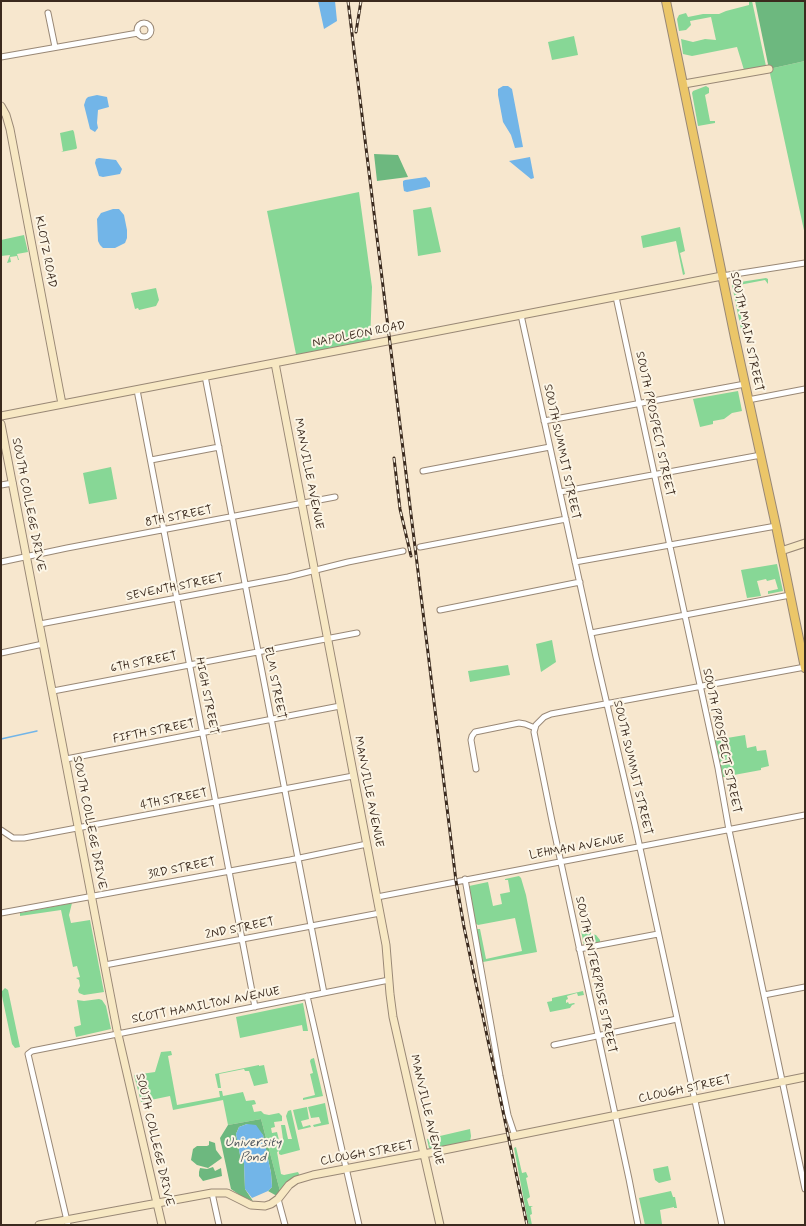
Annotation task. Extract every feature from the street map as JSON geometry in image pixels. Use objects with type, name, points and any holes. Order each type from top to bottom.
[{"type":"main road","name":"SOUTH MAIN STREET","points":[[666,1],[722,276],[805,668]]},
{"type":"street","points":[[48,13],[55,47]]},
{"type":"street","points":[[1,57],[138,33]]},
{"type":"street","points":[[684,84],[769,69]]},
{"type":"street","name":"KLOTZ ROAD","points":[[1,106],[6,115],[10,129],[62,404]]},
{"type":"street","points":[[722,276],[805,263]]},
{"type":"street","name":"NAPOLEON ROAD","points":[[1,416],[722,276]]},
{"type":"street","name":"SOUTH PROSPECT STREET","points":[[616,297],[718,768],[729,830],[805,1189]]},
{"type":"street","name":"SOUTH SUMMIT STREET","points":[[521,315],[575,562],[640,847],[722,1225]]},
{"type":"street","name":"MANVILLE AVENUE","points":[[275,363],[380,913],[386,948],[388,980],[393,1017],[440,1225]]},
{"type":"street","name":"ELM STREET","points":[[205,376],[324,993]]},
{"type":"street","points":[[544,421],[745,384]]},
{"type":"street","points":[[748,400],[805,388]]},
{"type":"street","name":"HIGH STREET","points":[[137,390],[255,1007]]},
{"type":"street","name":"SOUTH COLLEGE DRIVE","points":[[1,424],[118,1034],[162,1225]]},
{"type":"street","points":[[151,460],[219,447]]},
{"type":"street","points":[[423,471],[550,447]]},
{"type":"street","points":[[560,492],[761,455]]},
{"type":"street","points":[[1,485],[13,482]]},
{"type":"street","name":"8TH STREET","points":[[1,562],[335,497]]},
{"type":"street","points":[[420,547],[566,519]]},
{"type":"street","points":[[575,562],[776,526]]},
{"type":"street","points":[[781,550],[805,543]]},
{"type":"street","name":"SEVENTH STREET","points":[[40,624],[315,571],[348,562],[403,551]]},
{"type":"street","points":[[440,610],[580,582]]},
{"type":"street","points":[[591,633],[790,595]]},
{"type":"street","name":"6TH STREET","points":[[53,691],[356,633]]},
{"type":"street","points":[[1,653],[44,644]]},
{"type":"street","points":[[476,769],[471,740],[475,732],[519,723],[535,728],[540,720],[551,714],[805,668]]},
{"type":"street","name":"FIFTH STREET","points":[[66,759],[203,734],[340,706]]},
{"type":"street","name":"SOUTH ENTERPRISE STREET","points":[[535,728],[541,771],[638,1225]]},
{"type":"street","name":"4TH STREET","points":[[1,830],[8,836],[18,839],[353,776]]},
{"type":"street","name":"LEHMAN AVENUE","points":[[377,897],[805,815]]},
{"type":"street","name":"3RD STREET","points":[[1,913],[367,844]]},
{"type":"street","points":[[465,879],[500,1076],[508,1115],[515,1136]]},
{"type":"street","name":"2ND STREET","points":[[105,965],[380,913]]},
{"type":"street","points":[[579,949],[658,934]]},
{"type":"street","name":"SCOTT HAMILTON AVENUE","points":[[68,1223],[28,1054],[32,1051],[388,980]]},
{"type":"street","points":[[764,995],[805,987]]},
{"type":"street","points":[[308,996],[359,1225]]},
{"type":"street","points":[[554,1045],[677,1019]]},
{"type":"street","name":"CLOUGH STREET","points":[[39,1225],[68,1223],[157,1203],[212,1193],[227,1193],[248,1204],[258,1206],[271,1204],[278,1199],[296,1180],[313,1175],[515,1136],[805,1077]]},
{"type":"street","points":[[212,1193],[219,1225]]},
{"type":"street","points":[[278,1199],[285,1225]]},
{"type":"green space","points":[[749,1],[752,1],[766,66],[744,70],[737,47],[692,56],[683,54],[681,39],[693,42],[705,39],[716,40],[711,17],[690,21],[691,25],[686,30],[679,31],[677,19],[679,15],[686,13],[688,17],[703,14],[719,14],[749,5]]},
{"type":"green space","points":[[755,1],[805,1],[805,61],[769,69]]},
{"type":"green space","points":[[574,36],[578,55],[552,60],[548,42]]},
{"type":"green space","points":[[805,61],[805,235],[769,69]]},
{"type":"green space","points":[[706,86],[709,88],[709,93],[705,95],[710,121],[715,121],[715,123],[698,126],[692,93],[693,91]]},
{"type":"green space","points":[[73,130],[77,148],[61,152],[63,151],[60,133]]},
{"type":"green space","points":[[374,154],[398,155],[408,177],[377,181]]},
{"type":"green space","points":[[359,192],[372,287],[370,344],[297,359],[267,211]]},
{"type":"green space","points":[[431,207],[441,252],[418,256],[413,210]]},
{"type":"green space","points":[[680,227],[685,251],[680,253],[685,274],[683,275],[676,241],[643,248],[641,236]]},
{"type":"green space","points":[[24,235],[28,252],[17,254],[19,260],[17,256],[10,257],[11,262],[7,263],[10,255],[1,256],[1,240]]},
{"type":"green space","points":[[766,278],[768,279],[768,284],[765,280],[739,285],[740,291],[736,292],[744,332],[749,333],[742,334],[732,285],[734,283]]},
{"type":"green space","points":[[156,288],[159,300],[156,306],[139,310],[138,308],[135,309],[131,293]]},
{"type":"green space","points":[[738,391],[742,411],[732,413],[724,419],[713,421],[713,424],[700,427],[693,399]]},
{"type":"green space","points":[[111,467],[117,499],[89,504],[83,473]]},
{"type":"green space","points":[[777,564],[783,591],[768,594],[768,591],[778,589],[775,579],[767,581],[766,579],[757,581],[761,596],[747,598],[741,570]]},
{"type":"green space","points":[[552,640],[556,662],[541,672],[536,644]]},
{"type":"green space","points":[[508,665],[510,675],[470,682],[468,671]]},
{"type":"green space","points":[[745,735],[747,748],[756,746],[757,751],[766,750],[769,766],[761,768],[761,770],[723,777],[715,740]]},
{"type":"green space","points":[[519,876],[526,895],[537,952],[483,962],[476,929],[480,929],[486,959],[522,951],[515,918],[478,925],[475,923],[469,886],[488,882],[493,906],[502,904],[500,894],[510,892],[508,880],[505,879]]},
{"type":"green space","points":[[72,903],[69,915],[71,923],[90,920],[104,992],[84,995],[79,993],[79,980],[76,978],[80,977],[77,966],[73,967],[61,910],[20,916],[20,913]]},
{"type":"green space","points":[[590,930],[591,934],[596,935],[600,942],[584,945],[581,931]]},
{"type":"green space","points":[[5,988],[8,990],[20,1047],[15,1048],[12,1044],[2,996],[2,991]]},
{"type":"green space","points":[[583,991],[584,995],[578,996],[577,993],[567,996],[568,999],[566,1000],[566,1003],[568,1002],[569,1004],[575,1004],[570,1008],[550,1012],[547,1002],[552,1001],[552,998]]},
{"type":"green space","points":[[77,1000],[84,1001],[102,1000],[106,1006],[111,1029],[76,1037],[74,1027],[81,1025]]},
{"type":"green space","points":[[303,1003],[308,1031],[303,1031],[302,1025],[240,1038],[236,1017]]},
{"type":"green space","points":[[171,1051],[172,1055],[168,1056],[177,1105],[220,1097],[219,1091],[222,1091],[223,1096],[243,1092],[246,1101],[255,1101],[256,1104],[252,1105],[254,1112],[261,1111],[264,1114],[269,1115],[279,1113],[282,1116],[282,1121],[274,1122],[275,1127],[271,1128],[272,1133],[277,1132],[279,1140],[283,1139],[281,1125],[285,1125],[288,1139],[292,1139],[286,1116],[288,1111],[291,1110],[300,1150],[281,1155],[279,1154],[279,1151],[277,1152],[281,1174],[284,1175],[298,1172],[300,1176],[280,1191],[261,1119],[228,1125],[223,1100],[173,1110],[170,1096],[141,1102],[134,1075],[155,1072],[161,1052]]},
{"type":"green space","points":[[314,1058],[323,1096],[303,1100],[303,1098],[315,1095],[310,1074],[313,1073],[310,1061]]},
{"type":"green space","points":[[264,1065],[268,1083],[254,1086],[249,1071],[245,1071],[244,1069],[219,1074],[221,1088],[218,1088],[215,1074]]},
{"type":"green space","points":[[325,1103],[329,1124],[314,1127],[313,1125],[321,1123],[319,1117],[311,1118],[308,1107]]},
{"type":"green space","points":[[307,1107],[309,1119],[301,1121],[303,1127],[310,1125],[311,1127],[298,1130],[293,1110]]},
{"type":"green space","points":[[261,1119],[280,1191],[277,1196],[268,1191],[272,1187],[271,1173],[263,1135],[247,1124],[239,1127],[236,1134],[240,1155],[244,1162],[245,1189],[253,1201],[241,1196],[231,1189],[220,1138],[228,1125]]},
{"type":"green space","points":[[470,1129],[470,1142],[433,1149],[429,1148],[427,1139]]},
{"type":"green space","points":[[209,1141],[215,1143],[216,1150],[222,1158],[208,1168],[197,1165],[191,1160],[193,1149],[197,1146],[209,1145]]},
{"type":"green space","points":[[516,1147],[522,1173],[526,1172],[528,1177],[526,1178],[530,1197],[527,1199],[529,1206],[533,1206],[531,1207],[532,1214],[530,1215],[532,1225],[529,1225],[528,1222],[514,1148]]},
{"type":"green space","points":[[668,1166],[671,1180],[659,1183],[655,1180],[653,1169]]},
{"type":"green space","points":[[213,1167],[215,1171],[221,1168],[222,1176],[203,1181],[199,1176],[200,1168],[207,1169]]},
{"type":"green space","points":[[671,1191],[673,1197],[675,1197],[677,1208],[674,1207],[660,1210],[662,1224],[645,1225],[639,1198]]},
{"type":"water","points":[[318,1],[335,1],[337,21],[324,29]]},
{"type":"water","points":[[503,86],[508,86],[512,89],[523,147],[515,148],[511,135],[503,122],[498,89]]},
{"type":"water","points":[[97,95],[107,97],[109,107],[98,110],[98,128],[95,132],[90,129],[84,105],[88,97]]},
{"type":"water","points":[[530,157],[534,178],[531,179],[509,161]]},
{"type":"water","points":[[96,159],[116,160],[122,169],[120,174],[103,177],[99,176],[95,163]]},
{"type":"water","points":[[426,177],[430,182],[430,187],[407,192],[404,191],[403,181]]},
{"type":"water","points":[[113,209],[119,209],[124,215],[127,238],[125,243],[115,248],[103,248],[98,241],[97,219],[101,213]]},
{"type":"water","name":"University Pond","points":[[247,1124],[256,1125],[263,1135],[271,1173],[272,1187],[268,1191],[252,1198],[245,1189],[244,1163],[240,1155],[236,1134],[239,1127]]},
{"type":"waterway","points":[[1,739],[37,731]]},
{"type":"railway","points":[[348,1],[456,881],[464,927],[527,1225]]},
{"type":"railway","points":[[356,32],[361,1]]},
{"type":"railway","points":[[394,458],[400,509],[411,556]]}]
